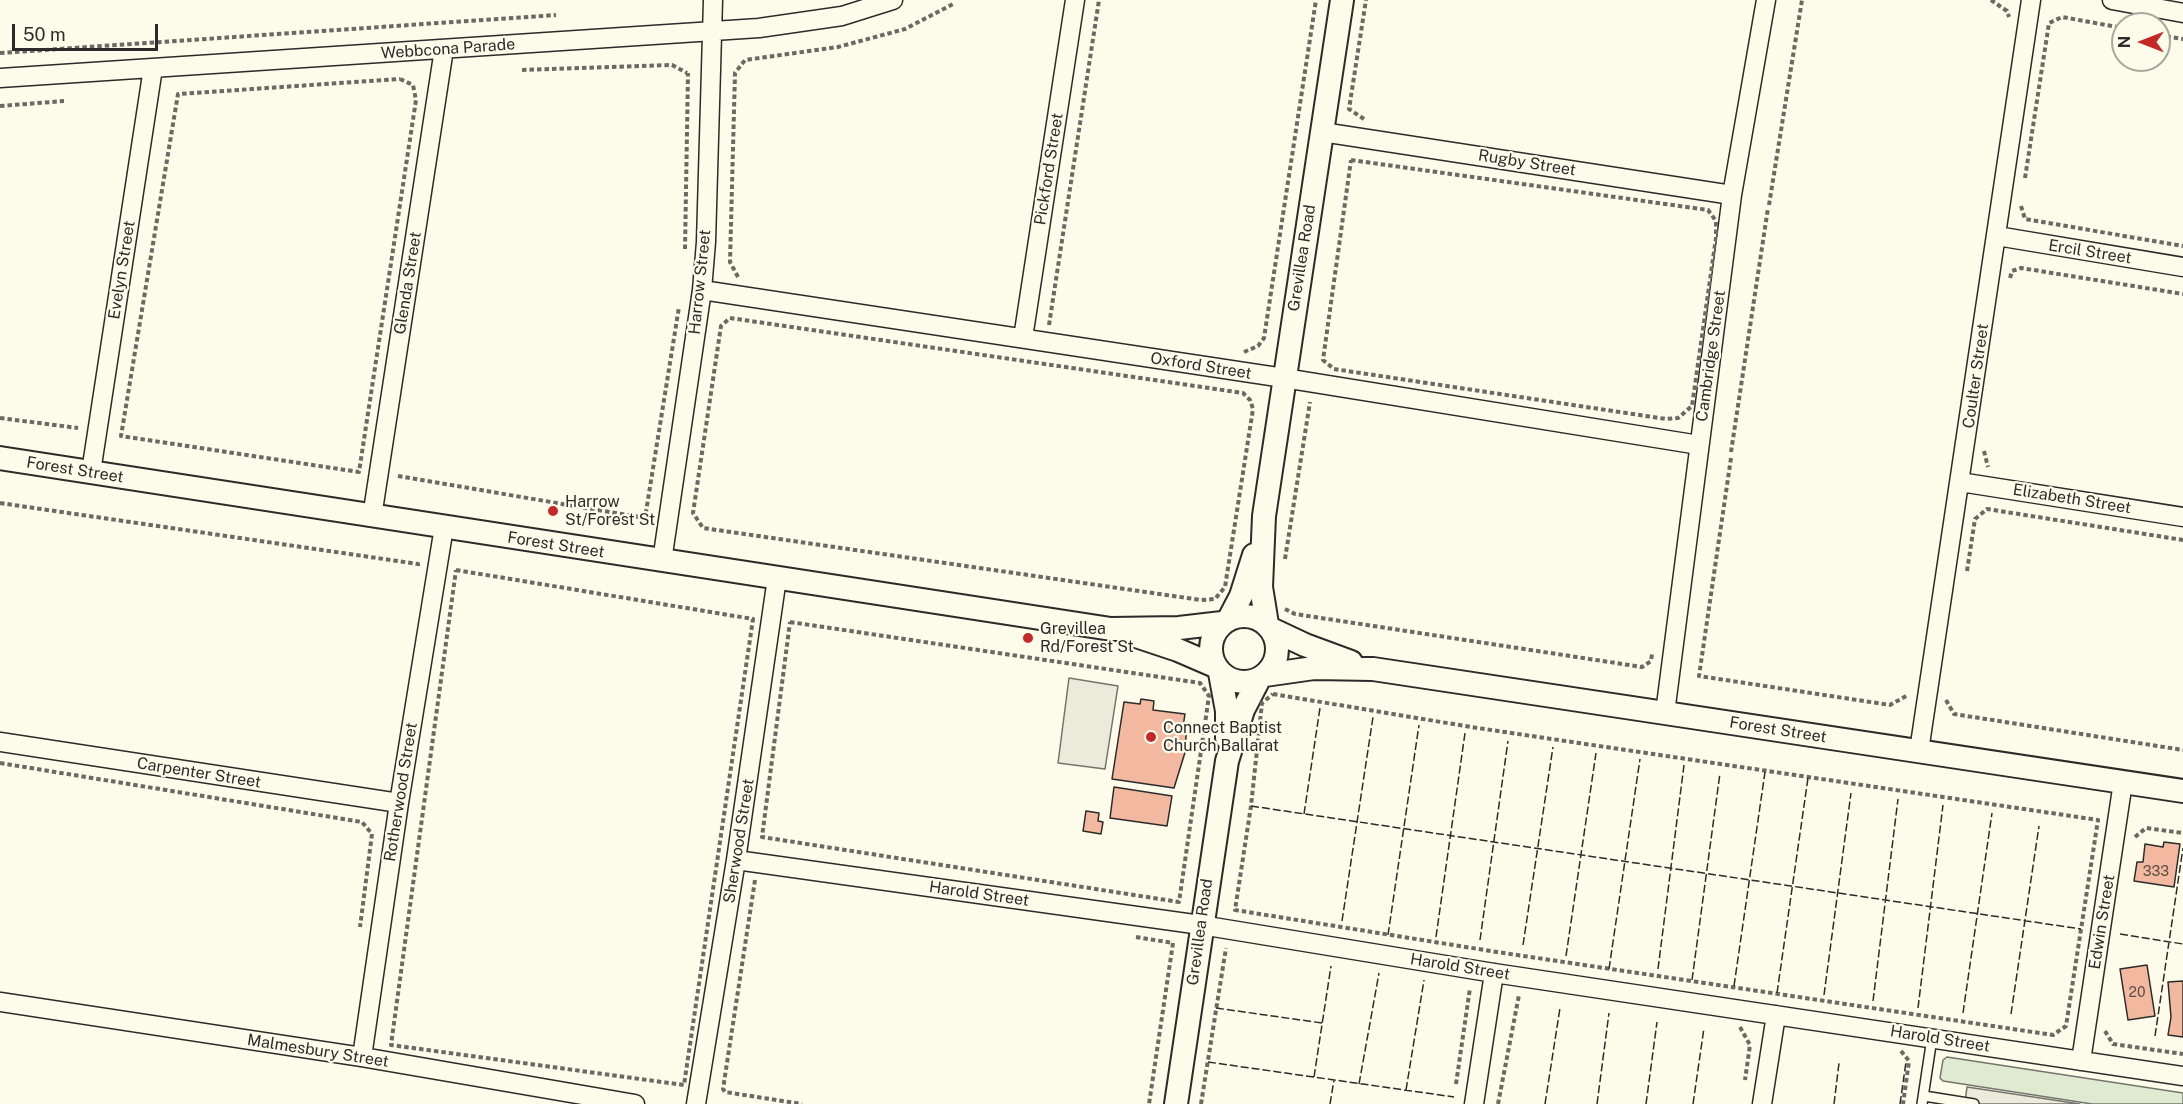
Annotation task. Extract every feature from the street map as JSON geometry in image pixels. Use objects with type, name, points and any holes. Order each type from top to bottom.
[{"type":"street","name":"Harrow Street","points":[[662,561],[702,290],[706,242],[713,0]]},
{"type":"street","name":"Webbcona Parade","points":[[0,78],[713,32],[818,20],[893,0]]},
{"type":"street","name":"Pickford Street","points":[[1023,338],[1075,0]]},
{"type":"street","name":"Grevillea Road","points":[[1227,761],[1227,711],[1210,646],[1213,636],[1242,596],[1264,516],[1342,0]]},
{"type":"street","name":"Cambridge Street","points":[[1665,713],[1732,195],[1766,0]]},
{"type":"street","name":"Coulter Street","points":[[1919,751],[2031,0]]},
{"type":"street","points":[[2112,0],[2183,13]]},
{"type":"street","name":"Glenda Street","points":[[372,517],[444,49]]},
{"type":"street","name":"Evelyn Street","points":[[92,472],[153,68]]},
{"type":"street","name":"Rugby Street","points":[[1322,132],[1732,195]]},
{"type":"street","name":"Ercil Street","points":[[1997,236],[2183,267]]},
{"type":"street","name":"Oxford Street","points":[[702,290],[1284,378],[1699,445]]},
{"type":"street","name":"Forest Street","points":[[0,458],[1112,629]]},
{"type":"street","name":"Elizabeth Street","points":[[1960,482],[2183,517]]},
{"type":"street","name":"Rotherwood Street","points":[[362,1057],[399,803],[444,527]]},
{"type":"street","name":"Sherwood Street","points":[[696,1104],[736,860],[777,578]]},
{"type":"street","name":"Grevillea Road","points":[[1176,1104],[1227,761],[1243,710],[1262,677],[1274,663],[1277,653],[1276,638],[1269,626],[1242,596]]},
{"type":"street","points":[[1112,629],[1179,628],[1249,615],[1269,626]]},
{"type":"street","name":"Forest Street","points":[[1269,626],[1305,645],[1373,669]]},
{"type":"street","points":[[1112,629],[1178,650],[1236,681],[1247,682],[1262,677]]},
{"type":"street","name":"Forest Street","points":[[1262,677],[1314,668],[1373,669],[2183,791]]},
{"type":"street","name":"Carpenter Street","points":[[0,742],[399,803]]},
{"type":"street","name":"Edwin Street","points":[[2081,1061],[2123,782]]},
{"type":"street","name":"Harold Street","points":[[736,860],[1201,925],[1494,973],[2183,1076]]},
{"type":"street","points":[[1474,1104],[1494,973]]},
{"type":"street","name":"Malmesbury Street","points":[[0,1002],[362,1057],[529,1096],[635,1104]]},
{"type":"street","points":[[1762,1104],[1776,1015]]},
{"type":"lane","points":[[1932,1038],[1923,1100],[1974,1104]]},
{"type":"path","points":[[1049,325],[1099,0]]},
{"type":"path","points":[[1264,338],[1316,0]]},
{"type":"path","points":[[1349,109],[1366,0]]},
{"type":"path","points":[[1731,452],[1802,0]]},
{"type":"path","points":[[1990,0],[2007,11],[2010,21]]},
{"type":"path","points":[[739,277],[730,262],[730,250],[735,73],[745,60],[838,47],[894,32],[955,3]]},
{"type":"path","points":[[0,53],[556,15]]},
{"type":"path","points":[[2024,187],[2049,23],[2061,17],[2111,26]]},
{"type":"path","points":[[522,70],[672,65],[688,73],[685,258]]},
{"type":"path","points":[[359,472],[121,436],[178,94],[400,79],[411,83]]},
{"type":"path","points":[[0,105],[64,101]]},
{"type":"path","points":[[1323,360],[1351,160]]},
{"type":"path","points":[[2022,199],[2020,210],[2025,219],[2183,246]]},
{"type":"path","points":[[2012,271],[2021,268],[2183,294]]},
{"type":"path","points":[[398,478],[645,518],[679,303]]},
{"type":"path","points":[[1242,596],[1226,583],[1252,412],[1250,400],[1244,393],[730,318],[721,326],[693,513],[703,528],[1197,600],[1242,596],[1280,602],[1285,609],[1295,615],[1642,667]]},
{"type":"path","points":[[1284,564],[1309,402]]},
{"type":"path","points":[[0,418],[78,429]]},
{"type":"path","points":[[1731,458],[1699,676],[1890,705],[1908,696]]},
{"type":"path","points":[[0,503],[418,564]]},
{"type":"path","points":[[1987,508],[2183,540]]},
{"type":"path","points":[[684,1085],[391,1045],[456,570],[753,619]]},
{"type":"path","points":[[762,837],[1179,902],[1209,696],[1200,683],[790,622]]},
{"type":"path","points":[[2053,1035],[1497,952],[1235,910],[1251,806],[1262,703],[1273,694],[1495,731],[2098,820]]},
{"type":"path","points":[[1946,701],[1954,714],[2183,750]]},
{"type":"path","points":[[0,763],[362,822],[372,834]]},
{"type":"path","points":[[2146,828],[2183,833]]},
{"type":"path","points":[[756,879],[723,1089],[725,1092],[802,1104]]},
{"type":"path","points":[[1149,1104],[1173,943]]},
{"type":"path","points":[[1201,1104],[1226,948]]},
{"type":"path","points":[[1456,1086],[1471,988]]},
{"type":"path","points":[[1498,1104],[1518,995]]},
{"type":"path","points":[[1740,1026],[1750,1045],[1743,1092]]},
{"type":"path","points":[[2113,1044],[2183,1054]]},
{"type":"path","points":[[1899,1050],[1909,1061],[1902,1104]]},
{"type":"green space","points":[[1947,1057],[2183,1093],[2183,1104],[2092,1104],[1943,1081],[1940,1078],[1943,1060]]},
{"type":"shaded area","points":[[1069,678],[1118,686],[1105,769],[1058,763]]},
{"type":"shaded area","points":[[1967,1087],[2080,1104],[1944,1104],[1947,1100],[1965,1102]]},
{"type":"building","name":"Connect Baptist Church Ballarat","points":[[1141,699],[1154,701],[1153,710],[1185,714],[1183,727],[1187,728],[1185,746],[1187,746],[1174,788],[1112,779],[1124,702],[1140,704]]},
{"type":"building","points":[[1114,787],[1172,796],[1167,826],[1110,818]]},
{"type":"building","points":[[1086,811],[1099,813],[1098,821],[1103,822],[1101,834],[1083,831]]},
{"type":"building","points":[[2164,842],[2180,844],[2174,887],[2134,881],[2137,862],[2143,862],[2145,844],[2163,847]]},
{"type":"building","points":[[2147,965],[2155,1016],[2128,1020],[2120,969]]},
{"type":"building","points":[[2183,981],[2183,1037],[2168,1035],[2171,1017],[2168,982]]},
{"type":"fence","points":[[1304,814],[1320,708]]},
{"type":"fence","points":[[1342,921],[1373,717]]},
{"type":"fence","points":[[1388,935],[1419,725]]},
{"type":"fence","points":[[1436,937],[1465,733]]},
{"type":"fence","points":[[1480,940],[1508,741]]},
{"type":"fence","points":[[1523,945],[1553,747]]},
{"type":"fence","points":[[1566,956],[1596,753]]},
{"type":"fence","points":[[1609,969],[1640,759]]},
{"type":"fence","points":[[1658,969],[1684,765]]},
{"type":"fence","points":[[1734,986],[1765,772]]},
{"type":"fence","points":[[1692,980],[1720,773]]},
{"type":"fence","points":[[1777,993],[1808,778]]},
{"type":"fence","points":[[1824,995],[1851,793]]},
{"type":"fence","points":[[1873,1001],[1898,799]]},
{"type":"fence","points":[[1918,1008],[1943,805]]},
{"type":"fence","points":[[1251,806],[2081,929]]},
{"type":"fence","points":[[1963,1013],[1992,813]]},
{"type":"fence","points":[[2011,1014],[2039,826]]},
{"type":"fence","points":[[2155,1036],[2183,848]]},
{"type":"fence","points":[[2120,934],[2183,944]]},
{"type":"fence","points":[[1314,1077],[1331,966]]},
{"type":"fence","points":[[1359,1084],[1379,973]]},
{"type":"fence","points":[[1406,1090],[1424,980]]},
{"type":"fence","points":[[1216,1008],[1322,1023]]},
{"type":"fence","points":[[1545,1104],[1560,1008]]},
{"type":"fence","points":[[1597,1104],[1609,1013]]},
{"type":"fence","points":[[1646,1104],[1657,1022]]},
{"type":"fence","points":[[1693,1104],[1704,1028]]},
{"type":"fence","points":[[1208,1062],[1454,1097]]},
{"type":"fence","points":[[1900,1104],[1906,1062]]},
{"type":"fence","points":[[1834,1104],[1839,1063]]},
{"type":"fence","points":[[1330,1104],[1334,1080]]},
{"type":"place","name":"Harrow St/Forest St","points":[[553,511]]},
{"type":"place","name":"Grevillea Rd/Forest St","points":[[1028,638]]},
{"type":"place","name":"Connect Baptist Church Ballarat","points":[[1151,737]]}]
